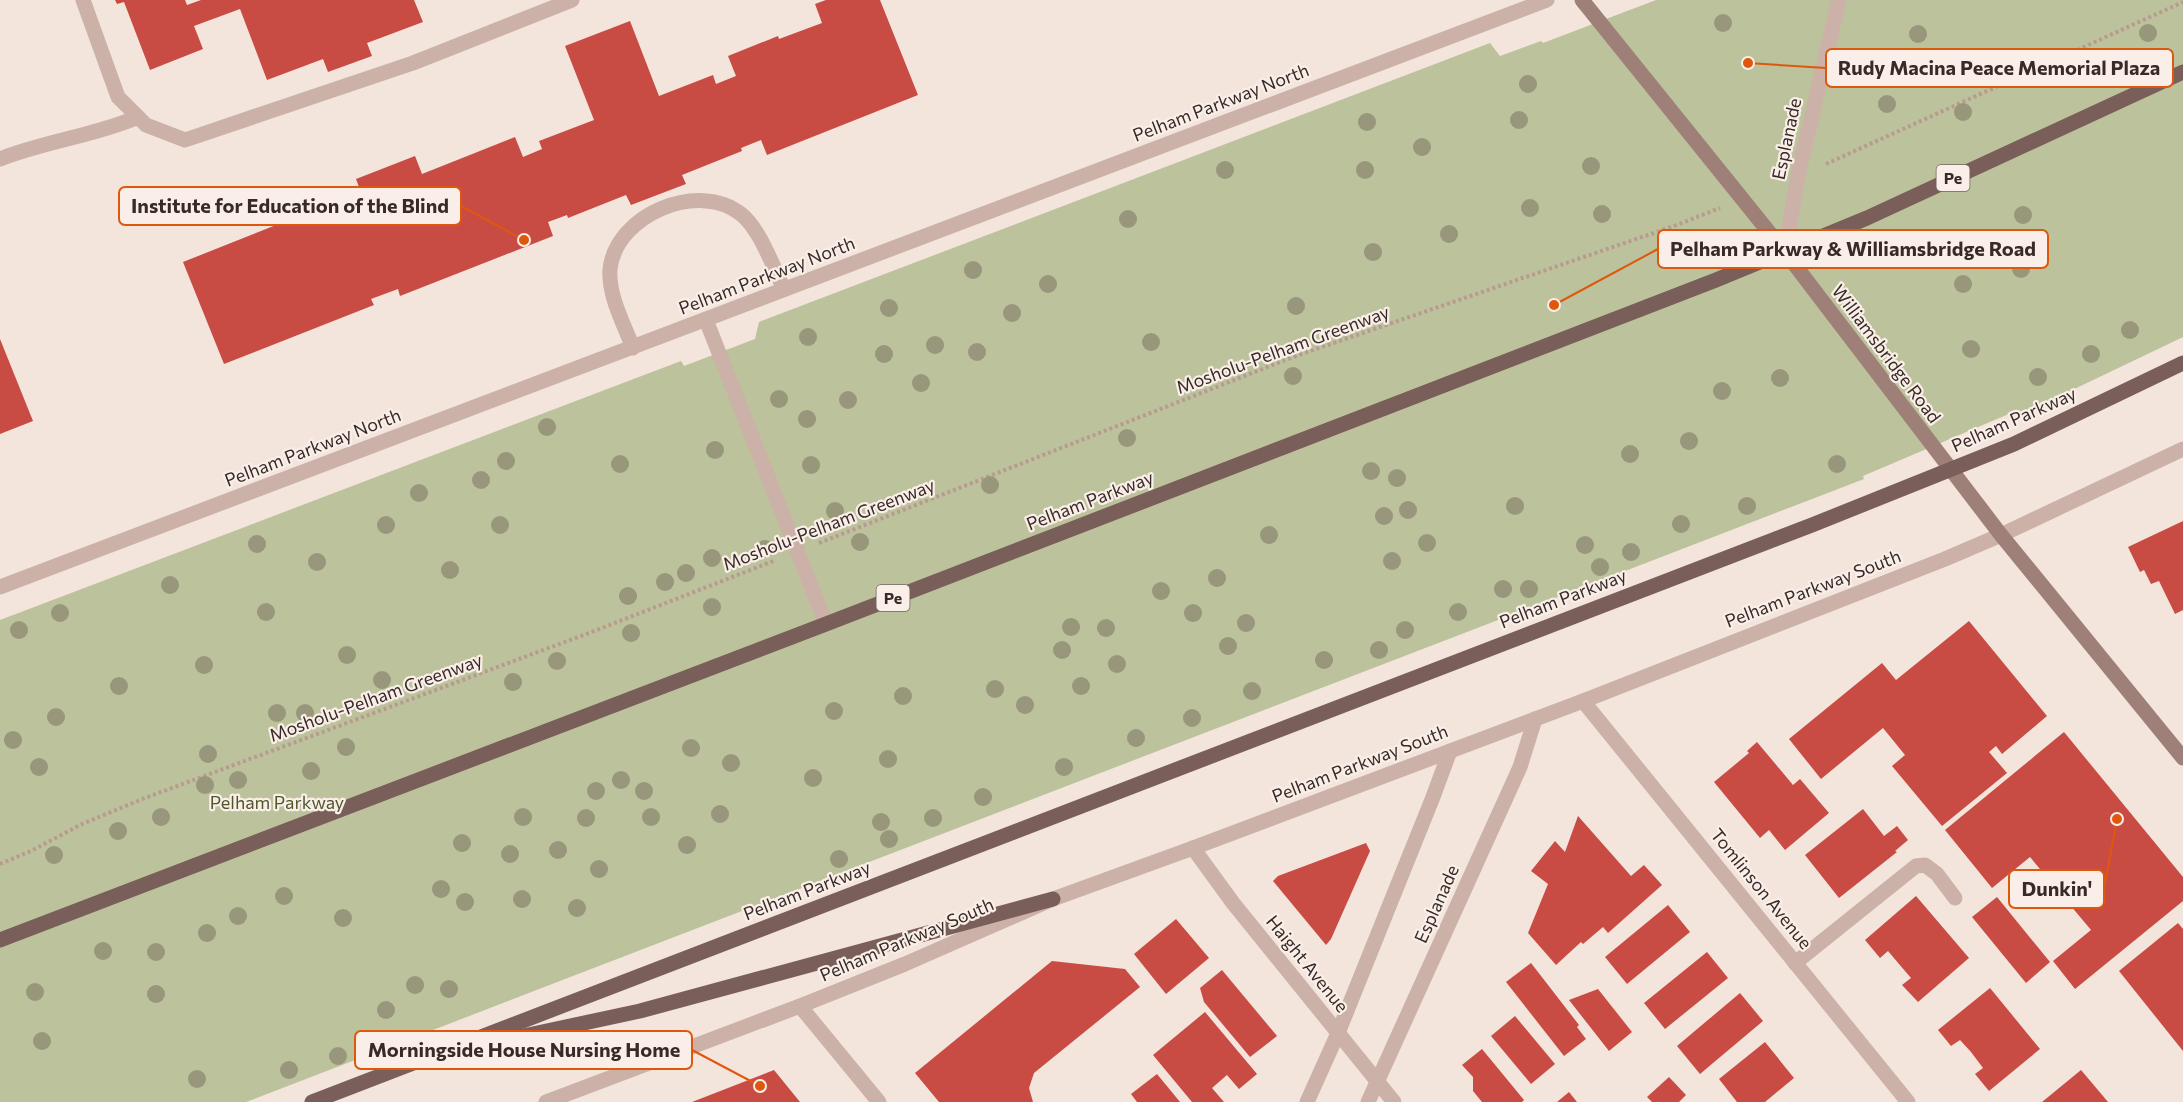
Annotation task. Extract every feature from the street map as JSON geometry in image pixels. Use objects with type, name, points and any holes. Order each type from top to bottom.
[{"type":"main road","name":"Williamsbridge Road","points":[[1582,0],[1785,252],[2001,535],[2183,758]]},
{"type":"main road","name":"Pelham Parkway","points":[[0,940],[1706,284],[1877,213],[2183,72]]},
{"type":"main road","name":"Pelham Parkway","points":[[312,1102],[1812,525],[2014,444],[2183,363]]},
{"type":"main road","points":[[435,1055],[640,1011],[1053,899]]},
{"type":"street","points":[[83,0],[118,97],[146,125],[185,140],[413,63],[572,0]]},
{"type":"street","name":"Pelham Parkway North","points":[[0,587],[1547,0]]},
{"type":"street","name":"Esplanade","points":[[1785,252],[1798,176],[1839,0]]},
{"type":"street","points":[[0,159],[29,148],[66,141],[120,125],[138,117]]},
{"type":"street","points":[[633,348],[615,302],[610,268],[616,249],[638,223],[651,214],[676,204],[691,200],[711,201],[727,205],[742,215],[756,232],[784,290]]},
{"type":"street","points":[[705,320],[799,551],[826,624]]},
{"type":"street","name":"Pelham Parkway South","points":[[546,1102],[905,964],[1053,899],[1583,701],[2001,535],[2183,449]]},
{"type":"street","name":"Tomlinson Avenue","points":[[1583,701],[1908,1102]]},
{"type":"street","name":"Esplanade","points":[[1368,1102],[1520,767],[1534,719]]},
{"type":"street","points":[[1307,1102],[1338,1033],[1450,751]]},
{"type":"street","name":"Haight Avenue","points":[[1193,848],[1233,903],[1394,1102]]},
{"type":"street","points":[[1795,963],[1916,866],[1925,865],[1937,874],[1955,898]]},
{"type":"street","points":[[800,1006],[879,1102]]},
{"type":"path","points":[[1844,156],[2183,2]]},
{"type":"path","name":"Mosholu-Pelham Greenway","points":[[0,864],[31,851],[82,824],[145,798],[589,633],[1293,357],[1674,226]]},
{"type":"green space","name":"Pelham Parkway","points":[[1656,0],[2183,0],[2183,337],[2014,418],[2011,413],[1863,476],[1864,479],[246,1102],[0,1102],[0,620],[681,361],[684,366],[755,339],[759,322],[1490,43],[1500,56],[1541,41],[1543,43]]},
{"type":"building","points":[[115,0],[185,0],[187,5],[201,0],[414,0],[423,22],[367,43],[372,56],[328,72],[323,59],[267,80],[240,9],[194,26],[203,49],[150,70],[124,2],[117,4]]},
{"type":"building","points":[[826,0],[880,0],[918,95],[767,155],[761,140],[741,148],[742,151],[682,175],[686,184],[631,205],[626,195],[568,218],[567,215],[548,222],[553,236],[400,296],[398,289],[371,299],[374,305],[224,364],[183,262],[334,202],[337,209],[363,198],[356,179],[415,156],[422,174],[515,137],[523,157],[542,149],[539,141],[594,120],[565,46],[630,21],[659,96],[713,75],[716,84],[736,76],[728,56],[778,36],[779,39],[822,23],[815,4]]},
{"type":"building","points":[[0,339],[33,421],[0,434]]},
{"type":"building","points":[[2183,521],[2183,610],[2175,614],[2159,581],[2151,584],[2144,570],[2140,572],[2128,547]]},
{"type":"building","points":[[1969,621],[2047,716],[2002,754],[1996,746],[1989,752],[2007,773],[1942,826],[1892,766],[1905,755],[1883,728],[1821,779],[1789,739],[1882,663],[1896,680]]},
{"type":"building","points":[[2064,732],[2183,877],[2183,901],[2075,989],[2053,961],[2091,930],[2030,857],[1992,888],[1945,830]]},
{"type":"building","points":[[1757,742],[1793,785],[1800,779],[1829,813],[1785,850],[1769,830],[1760,838],[1714,782],[1749,753],[1747,751]]},
{"type":"building","points":[[1863,809],[1884,836],[1897,826],[1908,840],[1895,851],[1897,852],[1839,898],[1805,855]]},
{"type":"building","points":[[1578,816],[1631,876],[1644,865],[1662,885],[1608,933],[1603,927],[1583,944],[1581,942],[1556,965],[1528,933],[1548,884],[1531,871],[1555,841],[1565,852]]},
{"type":"building","points":[[1366,843],[1370,851],[1331,939],[1326,945],[1273,881],[1278,876]]},
{"type":"building","points":[[1916,896],[1969,958],[1918,1002],[1902,985],[1911,978],[1888,951],[1880,958],[1865,940]]},
{"type":"building","points":[[1997,897],[2050,962],[2026,983],[1972,917]]},
{"type":"building","points":[[1668,905],[1690,932],[1627,984],[1605,957]]},
{"type":"building","points":[[1176,919],[1209,958],[1166,994],[1134,954]]},
{"type":"building","points":[[2178,923],[2183,929],[2183,1051],[2119,971]]},
{"type":"building","points":[[1707,952],[1728,978],[1665,1029],[1644,1003]]},
{"type":"building","points":[[1052,961],[1125,969],[1140,987],[1034,1073],[1029,1088],[1033,1102],[939,1102],[915,1073]]},
{"type":"building","points":[[1531,963],[1579,1025],[1577,1027],[1586,1039],[1564,1056],[1506,982]]},
{"type":"building","points":[[1222,970],[1277,1036],[1250,1057],[1204,1002],[1200,988]]},
{"type":"building","points":[[1990,988],[2040,1049],[1989,1091],[1975,1074],[1983,1068],[1971,1052],[1960,1040],[1951,1046],[1938,1030]]},
{"type":"building","points":[[1598,989],[1632,1032],[1609,1051],[1569,1000]]},
{"type":"building","points":[[1740,993],[1763,1021],[1700,1074],[1677,1046]]},
{"type":"building","points":[[1205,1012],[1257,1074],[1239,1089],[1227,1075],[1212,1088],[1224,1102],[1192,1102],[1153,1055]]},
{"type":"building","points":[[1515,1016],[1555,1064],[1531,1084],[1491,1036]]},
{"type":"building","points":[[1765,1042],[1794,1078],[1765,1102],[1737,1102],[1719,1079]]},
{"type":"building","points":[[1482,1049],[1524,1100],[1522,1102],[1482,1102],[1473,1091],[1473,1077],[1462,1065]]},
{"type":"building","points":[[774,1070],[800,1102],[692,1102]]},
{"type":"building","points":[[2081,1070],[2108,1102],[2042,1102]]},
{"type":"building","points":[[1157,1074],[1180,1102],[1137,1102],[1131,1094]]},
{"type":"building","points":[[1669,1077],[1686,1095],[1679,1102],[1652,1102],[1647,1097]]},
{"type":"building","points":[[1569,1092],[1577,1102],[1557,1102]]},
{"type":"place","name":"Rudy Macina Peace Memorial Plaza","points":[[1748,63]]},
{"type":"place","name":"Institute for Education of the Blind","points":[[524,240]]},
{"type":"place","name":"Pelham Parkway & Williamsbridge Road","points":[[1554,305]]},
{"type":"place","name":"Dunkin'","points":[[2117,819]]},
{"type":"place","name":"Morningside House Nursing Home","points":[[760,1086]]}]
